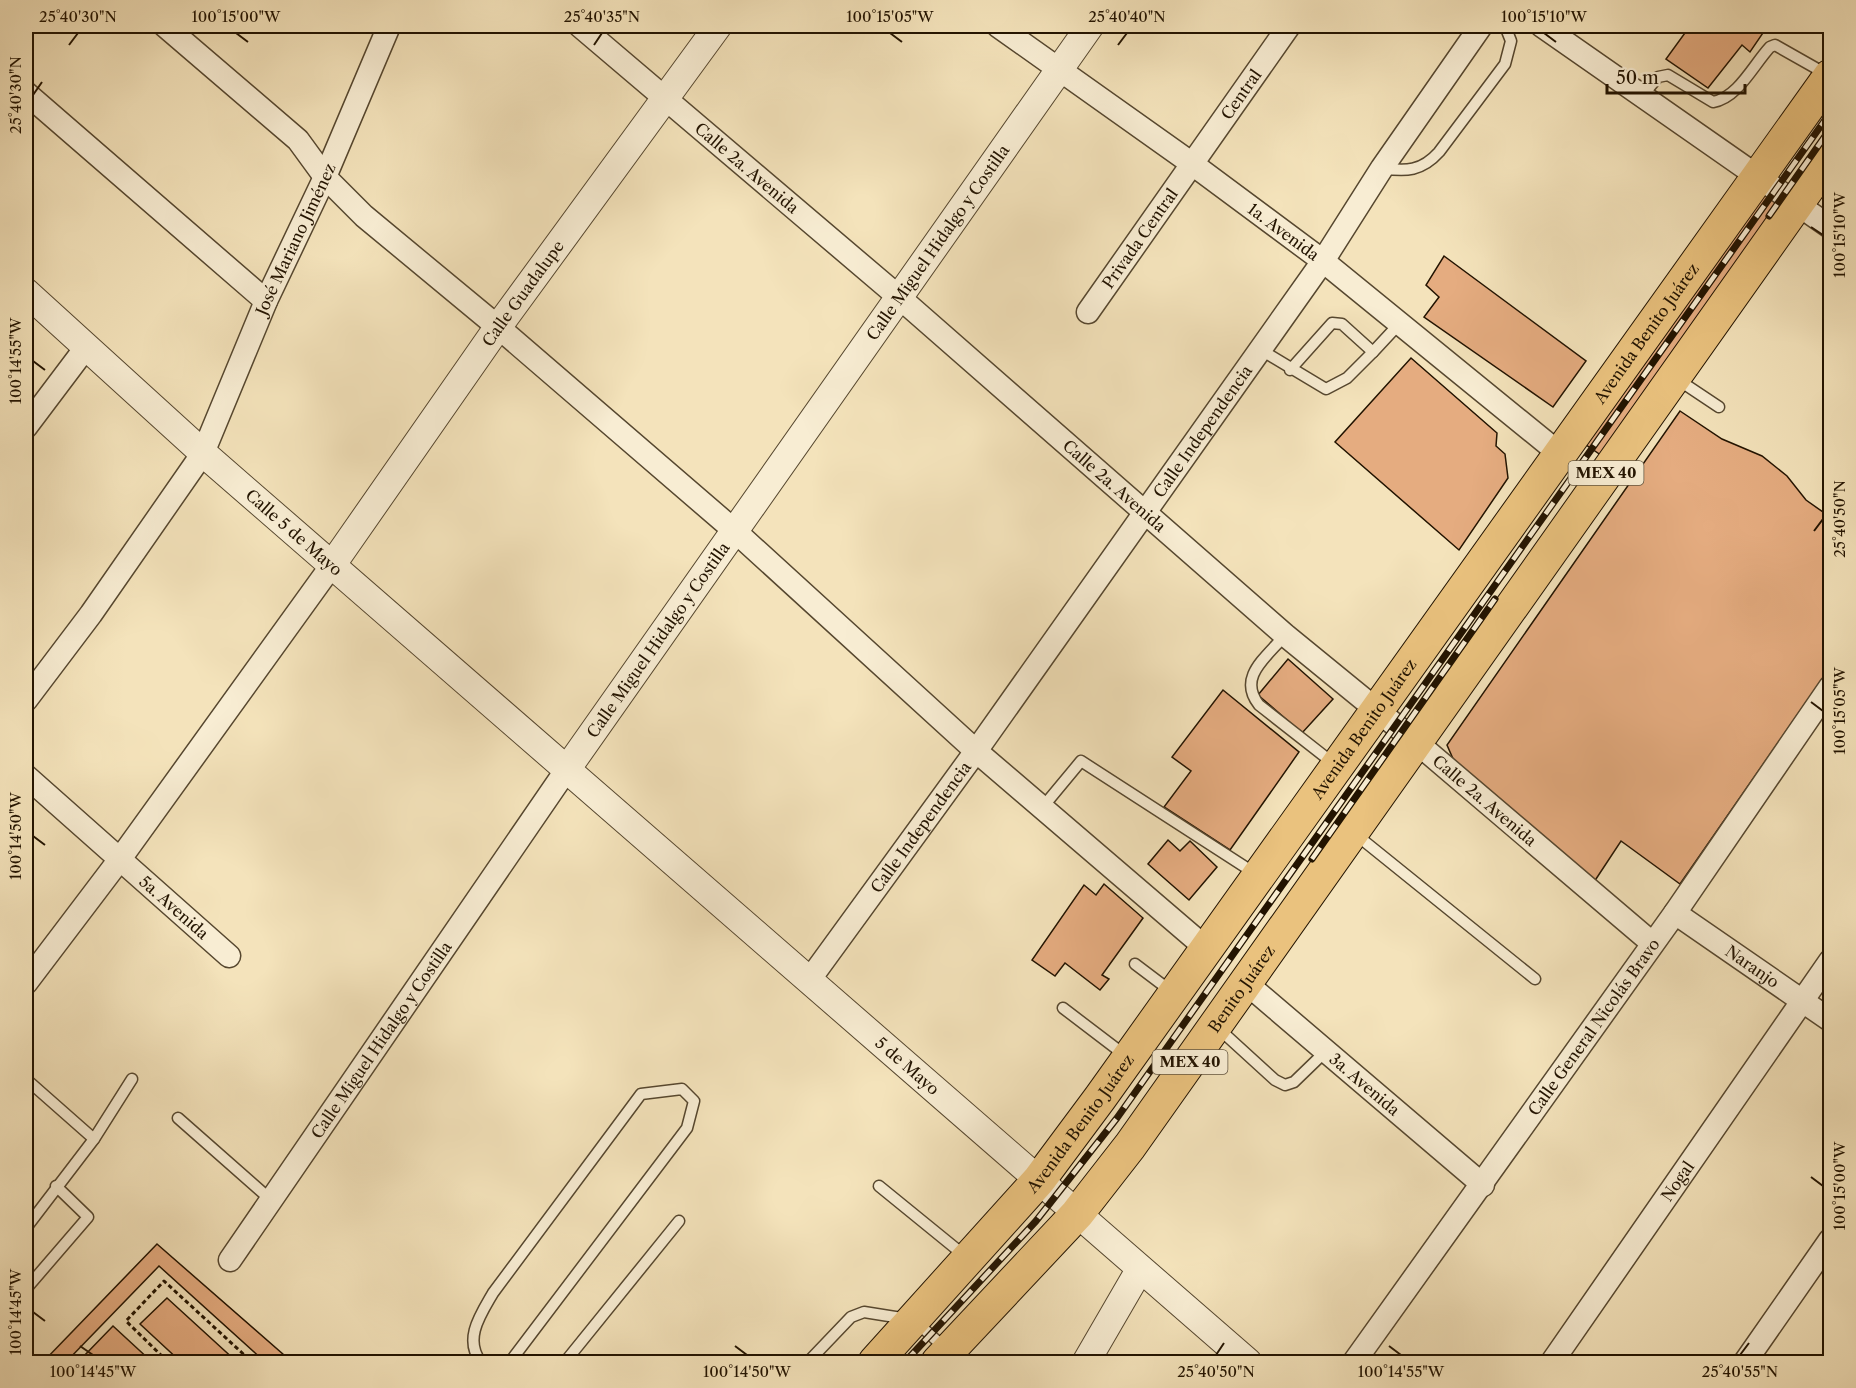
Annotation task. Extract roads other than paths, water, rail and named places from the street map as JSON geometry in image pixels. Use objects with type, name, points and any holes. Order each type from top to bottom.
[{"type":"main road","name":"Avenida Benito Juárez","points":[[878,1361],[1039,1180],[1175,994],[1376,709],[1830,76]]},
{"type":"main road","name":"MEX 40","points":[[1416,742],[1830,158]]},
{"type":"main road","name":"Benito Juárez","points":[[943,1357],[1077,1214],[1130,1146],[1416,742]]},
{"type":"street","points":[[165,26],[297,140],[325,177],[364,216],[498,327],[736,532],[976,751],[1207,949]]},
{"type":"street","name":"José Mariano Jiménez","points":[[26,700],[91,614],[203,453],[267,301],[325,177],[389,26]]},
{"type":"street","name":"Calle 2a. Avenida","points":[[580,26],[900,298],[1285,635],[1416,742],[1652,943]]},
{"type":"street","name":"Calle Guadalupe","points":[[332,565],[498,327],[718,26]]},
{"type":"street","name":"1a. Avenida","points":[[998,26],[1060,68],[1323,261],[1560,454]]},
{"type":"street","name":"Calle Miguel Hidalgo y Costilla","points":[[230,1260],[567,769],[736,532],[808,423],[900,298],[1090,26]]},
{"type":"street","name":"Central","points":[[1191,163],[1289,26]]},
{"type":"street","name":"Calle Independencia","points":[[810,980],[1261,350],[1323,261],[1382,168],[1481,26]]},
{"type":"street","points":[[1542,26],[1830,227]]},
{"type":"street","points":[[26,93],[267,301]]},
{"type":"street","name":"Privada Central","points":[[1088,312],[1191,163]]},
{"type":"street","name":"Calle 5 de Mayo","points":[[26,293],[203,453],[567,769]]},
{"type":"street","points":[[26,427],[87,346]]},
{"type":"street","points":[[26,983],[120,859],[332,565]]},
{"type":"street","name":"Calle General Nicolás Bravo","points":[[1354,1362],[1483,1185],[1675,913],[1830,687]]},
{"type":"street","name":"5 de Mayo","points":[[567,769],[1248,1362]]},
{"type":"street","name":"5a. Avenida","points":[[26,776],[229,956]]},
{"type":"street","name":"Naranjo","points":[[1675,913],[1830,1020]]},
{"type":"street","name":"Nogal","points":[[1552,1362],[1830,961]]},
{"type":"street","name":"3a. Avenida","points":[[1246,983],[1483,1185]]},
{"type":"street","points":[[1745,1362],[1830,1240]]},
{"type":"street","points":[[1086,1362],[1140,1269]]},
{"type":"lane","points":[[1382,168],[1401,171],[1416,169],[1429,163],[1439,152],[1505,64],[1511,41],[1505,26]]},
{"type":"lane","points":[[1642,96],[1658,77],[1668,75],[1713,102],[1722,100],[1741,82],[1770,47],[1775,45],[1830,76]]},
{"type":"lane","points":[[1290,370],[1332,323],[1342,324],[1373,352]]},
{"type":"lane","points":[[1261,350],[1290,370],[1326,389],[1347,378],[1399,324]]},
{"type":"lane","points":[[1675,377],[1719,407]]},
{"type":"lane","points":[[1285,635],[1254,672],[1249,683],[1251,695],[1259,705],[1336,766]]},
{"type":"lane","points":[[1042,808],[1082,761],[1259,876]]},
{"type":"lane","points":[[1352,831],[1535,979]]},
{"type":"lane","points":[[1135,964],[1175,994]]},
{"type":"lane","points":[[1063,1008],[1129,1058]]},
{"type":"lane","points":[[1215,1026],[1275,1080],[1285,1085],[1294,1082],[1325,1052]]},
{"type":"lane","points":[[26,1228],[94,1139],[132,1078]]},
{"type":"lane","points":[[26,1079],[94,1139]]},
{"type":"lane","points":[[481,1362],[478,1358],[473,1328],[493,1293],[641,1094],[682,1089],[694,1101],[687,1128],[510,1362]]},
{"type":"lane","points":[[178,1118],[271,1200]]},
{"type":"lane","points":[[26,1289],[88,1217],[56,1186]]},
{"type":"lane","points":[[879,1186],[969,1260]]},
{"type":"lane","points":[[565,1362],[679,1221]]},
{"type":"lane","points":[[808,1362],[851,1317],[864,1312],[914,1320],[943,1357]]},
{"type":"railway","points":[[905,1362],[1036,1221],[1117,1118],[1830,113]]},
{"type":"railway","points":[[1769,216],[1830,129]]},
{"type":"railway","points":[[1312,859],[1495,599]]}]
